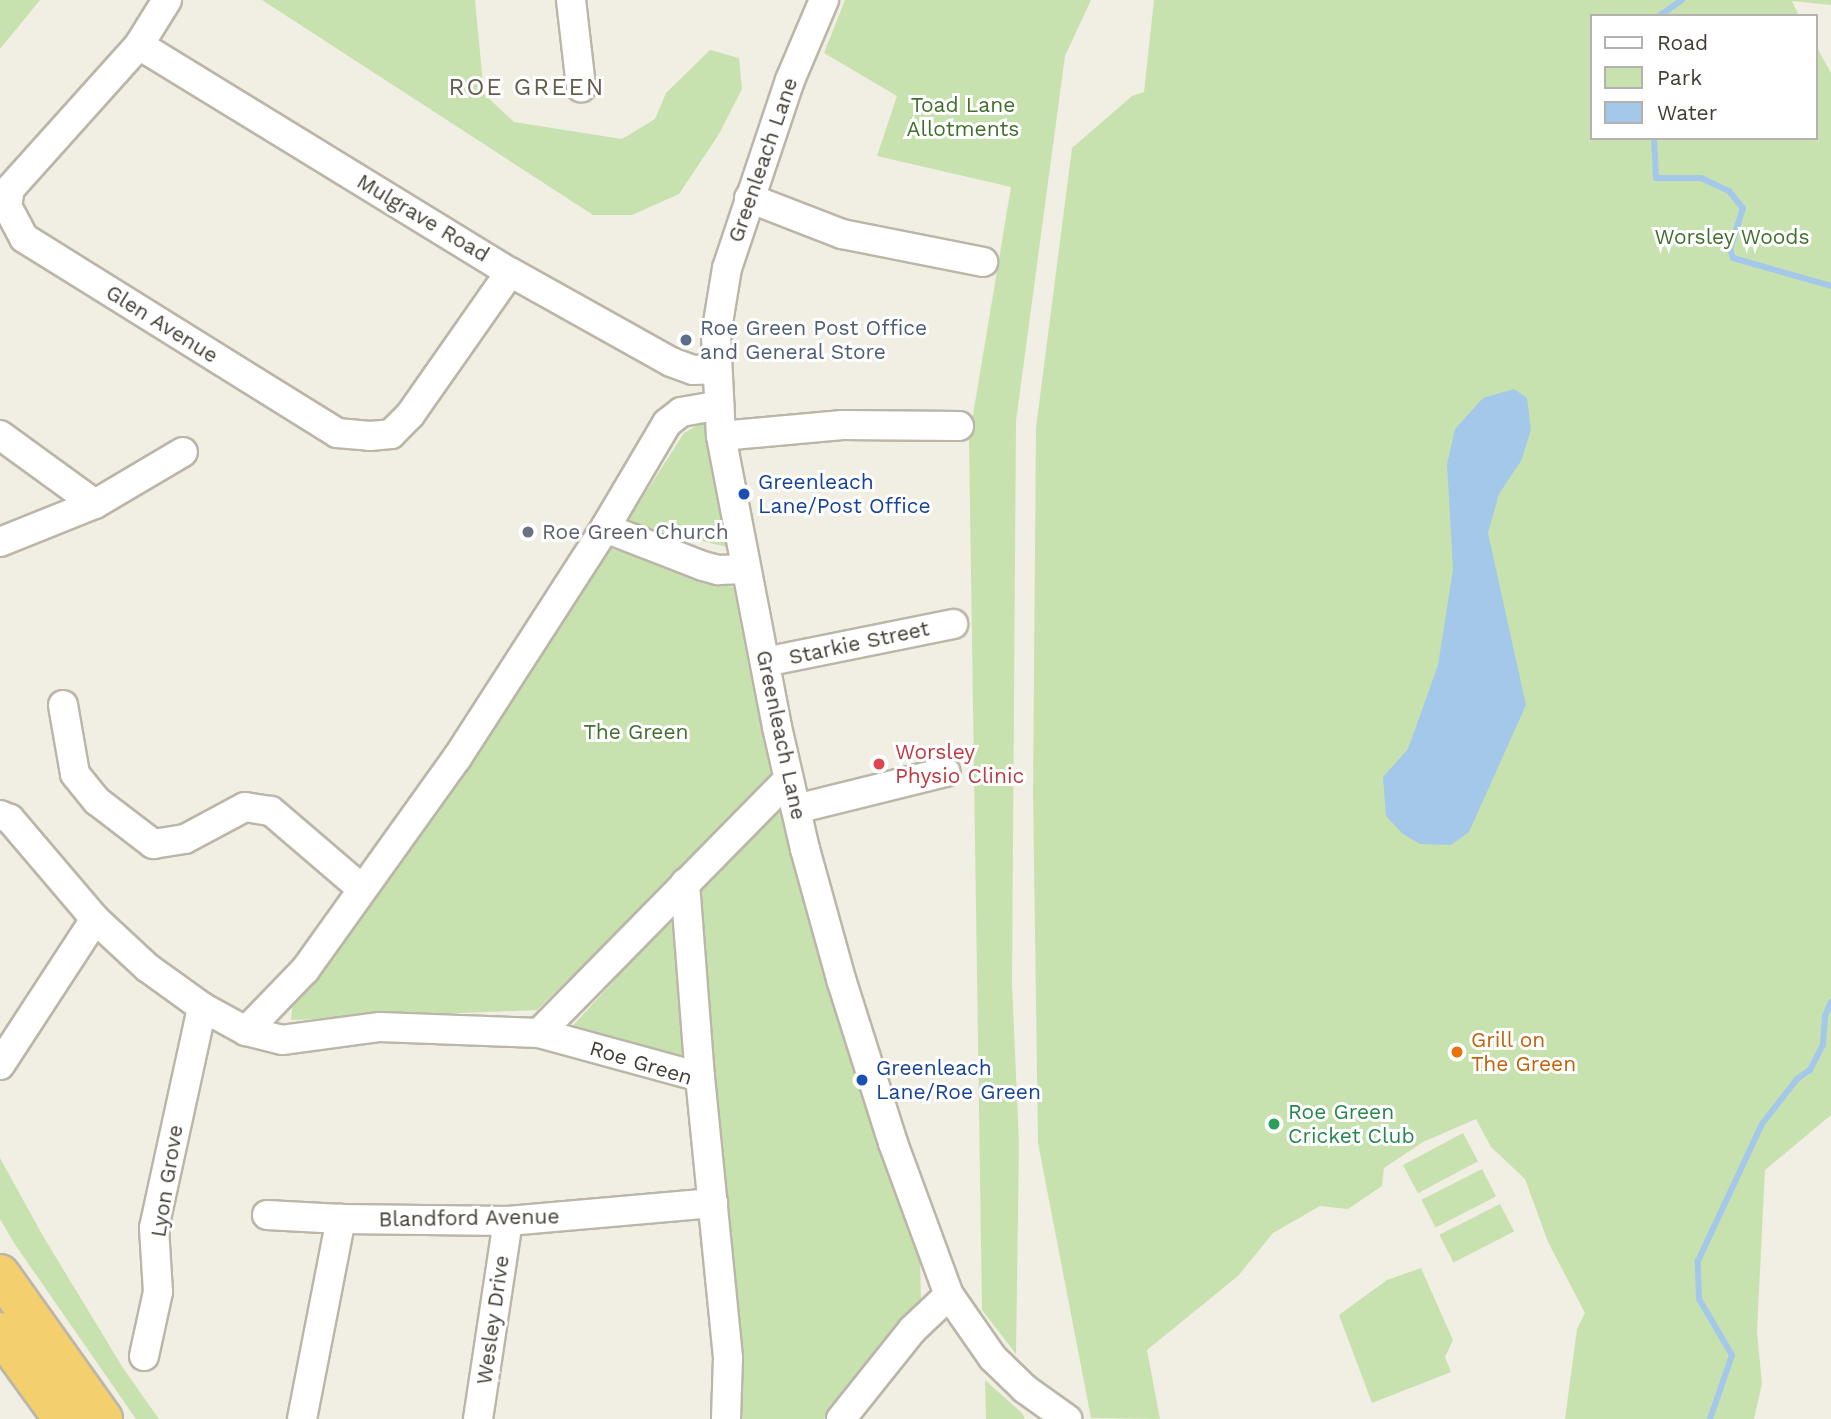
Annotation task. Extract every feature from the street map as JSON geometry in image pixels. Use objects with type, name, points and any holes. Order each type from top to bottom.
[{"type":"highway","points":[[0,1274],[103,1419]]},
{"type":"highway","points":[[0,1332],[63,1419]]},
{"type":"highway","points":[[0,1375],[35,1419]]},
{"type":"street","name":"Glen Avenue","points":[[167,0],[139,45],[10,189],[7,206],[24,238],[337,433],[370,436],[391,434],[410,415],[510,272]]},
{"type":"street","points":[[571,0],[581,87]]},
{"type":"street","name":"Greenleach Lane","points":[[824,0],[794,70],[748,198],[719,304],[716,369],[721,436],[796,809],[842,982],[893,1143],[949,1295],[993,1358],[1024,1389],[1067,1419]]},
{"type":"street","name":"Mulgrave Road","points":[[139,45],[510,272],[671,362],[693,370],[716,369]]},
{"type":"street","points":[[748,198],[842,234],[983,262]]},
{"type":"street","points":[[246,1031],[305,970],[457,758],[605,528],[667,423],[681,412],[719,405]]},
{"type":"street","points":[[721,436],[843,425],[959,426]]},
{"type":"street","points":[[0,435],[95,504]]},
{"type":"street","points":[[0,542],[95,504],[183,452]]},
{"type":"street","points":[[605,528],[703,566],[735,571],[746,569]]},
{"type":"street","name":"Starkie Street","points":[[765,663],[953,624]]},
{"type":"street","points":[[63,705],[75,774],[97,801],[153,844],[185,839],[245,807],[271,811],[362,889]]},
{"type":"street","points":[[796,809],[946,772]]},
{"type":"street","points":[[538,1033],[789,779]]},
{"type":"street","name":"Roe Green","points":[[0,815],[10,819],[95,919],[148,968],[202,1007],[246,1031],[282,1040],[380,1027],[538,1033],[700,1077],[728,1358],[726,1419]]},
{"type":"street","points":[[685,883],[700,1077]]},
{"type":"street","points":[[0,1065],[95,919]]},
{"type":"street","name":"Lyon Grove","points":[[144,1356],[158,1292],[155,1228],[202,1007]]},
{"type":"street","name":"Blandford Avenue","points":[[267,1215],[341,1219],[508,1221],[713,1203]]},
{"type":"street","points":[[302,1419],[341,1219]]},
{"type":"street","name":"Wesley Drive","points":[[478,1419],[508,1221]]},
{"type":"street","points":[[841,1419],[912,1330],[949,1295]]},
{"type":"green space","points":[[0,0],[40,0],[0,49]]},
{"type":"green space","points":[[262,0],[475,0],[484,94],[514,122],[622,139],[655,119],[666,93],[710,50],[739,58],[742,89],[719,134],[679,194],[632,215],[593,215]]},
{"type":"green space","name":"Toad Lane Allotments","points":[[845,0],[1091,0],[1065,56],[1016,421],[1012,984],[1019,1143],[1016,1354],[982,1310],[969,439],[1011,187],[877,156],[897,96],[824,53]]},
{"type":"green space","name":"Worsley Woods","points":[[1154,0],[1831,0],[1831,5],[1792,1],[1798,14],[1590,14],[1590,140],[1817,140],[1817,48],[1831,73],[1831,1115],[1765,1170],[1757,1332],[1762,1384],[1754,1419],[1565,1419],[1577,1329],[1585,1313],[1548,1242],[1525,1179],[1491,1147],[1476,1119],[1423,1142],[1384,1168],[1382,1186],[1348,1209],[1320,1206],[1273,1233],[1238,1276],[1147,1350],[1160,1419],[1091,1418],[1038,1143],[1033,792],[1036,428],[1072,148],[1132,96],[1144,92]]},
{"type":"green space","points":[[709,418],[731,548],[626,523],[684,433]]},
{"type":"green space","name":"The Green","points":[[606,547],[739,589],[779,774],[537,1010],[291,1020],[293,999]]},
{"type":"green space","points":[[781,805],[920,1259],[921,1302],[824,1419],[740,1419],[694,890]]},
{"type":"green space","points":[[673,916],[687,1060],[568,1031]]},
{"type":"green space","points":[[1463,1133],[1478,1161],[1418,1193],[1403,1165]]},
{"type":"green space","points":[[0,1158],[43,1236],[123,1368],[159,1419],[136,1419],[14,1243],[0,1219]]},
{"type":"green space","points":[[1482,1169],[1496,1197],[1435,1227],[1421,1200]]},
{"type":"green space","points":[[1500,1204],[1514,1232],[1453,1262],[1439,1235]]},
{"type":"green space","points":[[1421,1268],[1453,1340],[1445,1357],[1451,1372],[1372,1403],[1339,1315],[1387,1280]]},
{"type":"green space","points":[[985,1380],[1022,1413],[1025,1419],[986,1419]]},
{"type":"water","points":[[1514,389],[1527,398],[1531,430],[1521,461],[1499,494],[1488,533],[1526,705],[1469,832],[1451,845],[1420,844],[1403,834],[1386,816],[1383,777],[1408,749],[1438,665],[1453,569],[1447,464],[1455,429],[1483,398]]},
{"type":"waterway","points":[[1662,14],[1682,0]]},
{"type":"waterway","points":[[1654,140],[1656,178],[1701,178],[1729,191],[1743,208],[1730,249],[1733,258],[1831,286]]},
{"type":"waterway","points":[[1710,1419],[1732,1355],[1699,1299],[1698,1261],[1762,1124],[1797,1079],[1810,1070],[1823,1045],[1825,1016],[1831,1002]]},
{"type":"place","name":"Roe Green Post Office and General Store","points":[[686,340]]},
{"type":"place","name":"Greenleach Lane/Post Office","points":[[744,494]]},
{"type":"place","name":"Roe Green Church","points":[[528,532]]},
{"type":"place","name":"Worsley Physio Clinic","points":[[879,764]]},
{"type":"place","name":"Grill on The Green","points":[[1457,1052]]},
{"type":"place","name":"Greenleach Lane/Roe Green","points":[[862,1080]]},
{"type":"place","name":"Roe Green Cricket Club","points":[[1274,1124]]},
{"type":"district","name":"ROE GREEN","points":[[527,88]]}]
